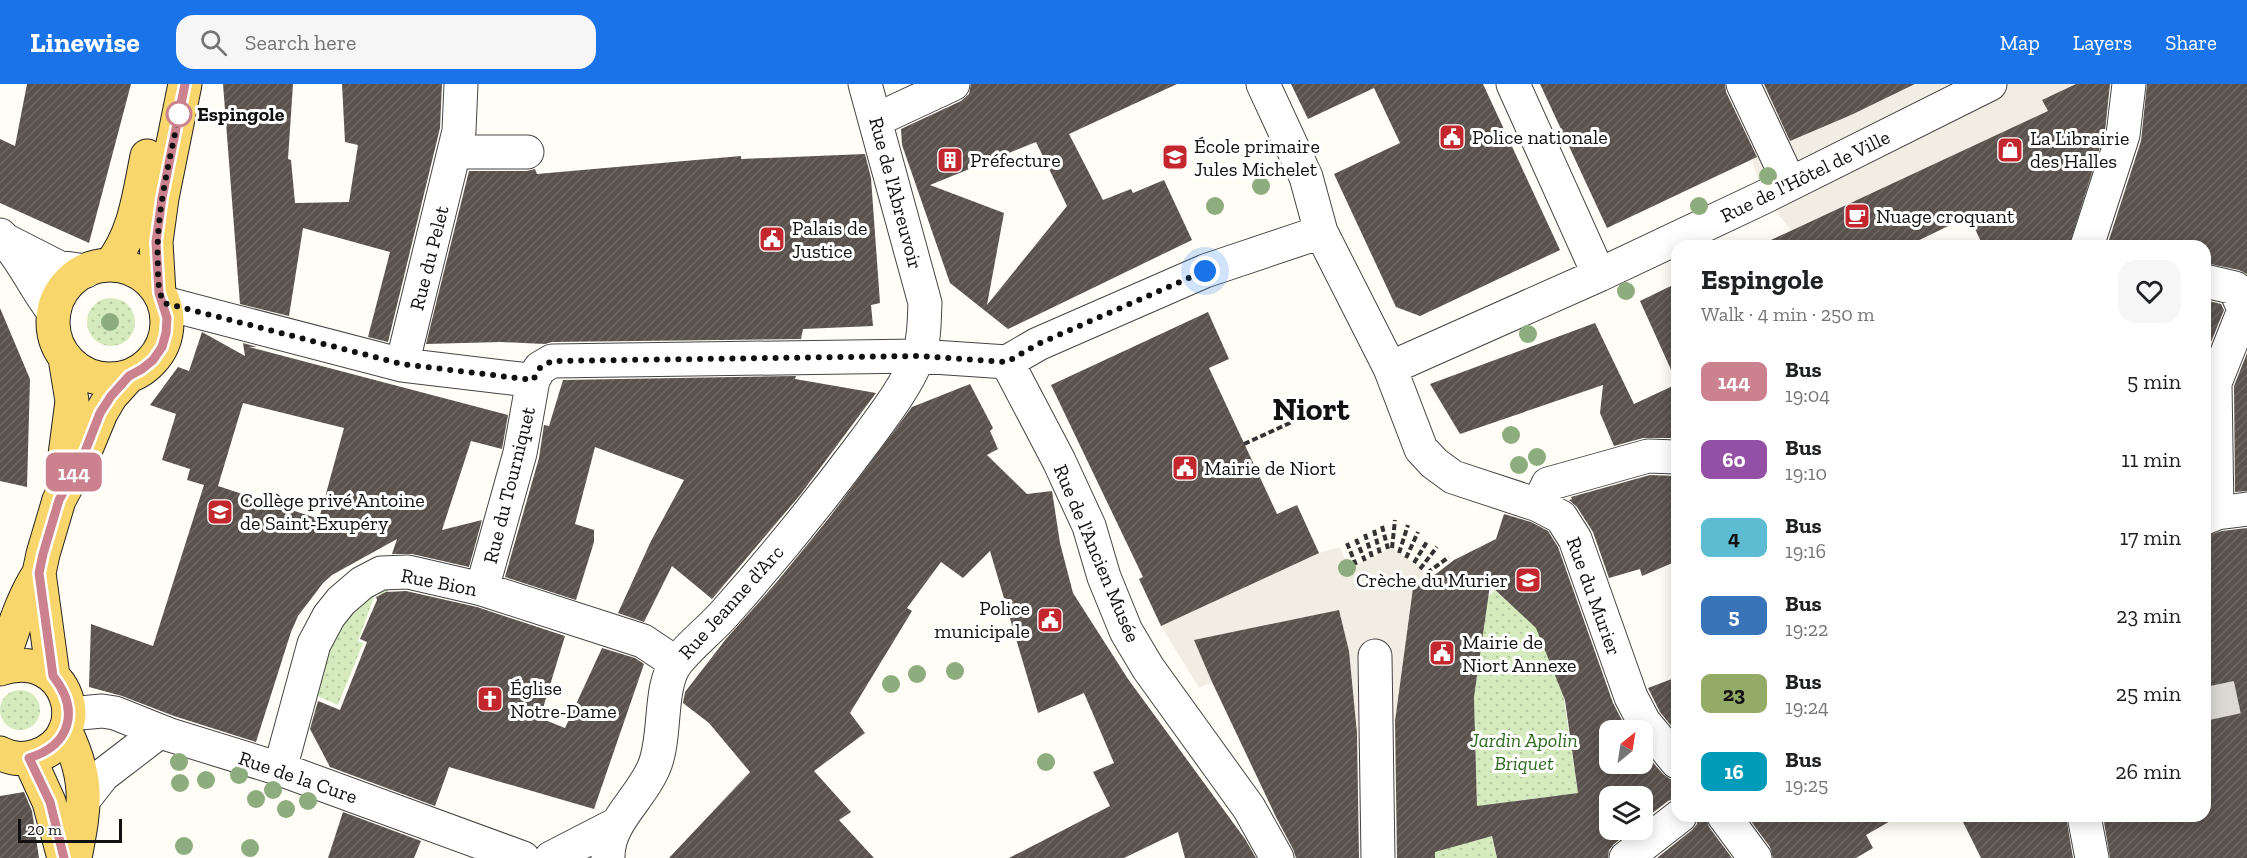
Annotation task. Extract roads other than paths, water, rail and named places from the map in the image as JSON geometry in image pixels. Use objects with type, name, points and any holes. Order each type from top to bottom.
[{"type":"main road","points":[[162,84],[130,234],[122,251],[98,268],[74,278],[65,288],[54,312],[53,328],[57,344],[65,358],[78,369],[94,377],[111,379],[129,376],[153,360],[162,347],[167,318],[161,298],[156,242],[162,198],[185,84]]},
{"type":"main road","points":[[98,268],[125,267],[138,273],[150,282],[161,298]]},
{"type":"main road","points":[[53,676],[39,573],[59,500],[72,401],[65,358]]},
{"type":"main road","points":[[59,500],[84,454],[100,413],[111,396],[129,376]]},
{"type":"main road","points":[[0,669],[18,613],[39,573]]},
{"type":"main road","points":[[0,669],[27,664],[41,668],[53,676],[62,687],[67,699],[67,722],[85,798],[75,858]]},
{"type":"main road","points":[[8,756],[49,749],[57,743],[67,722]]},
{"type":"main road","points":[[8,756],[50,802],[64,858]]},
{"type":"street","name":"Rue du Pelet","points":[[402,364],[459,130],[462,84]]},
{"type":"street","name":"Rue de l'Abreuvoir","points":[[865,84],[925,303],[923,337],[918,356]]},
{"type":"street","points":[[876,120],[953,84]]},
{"type":"street","name":"Rue du Murier","points":[[1263,84],[1306,177],[1321,232],[1389,368],[1421,449],[1434,463],[1453,477],[1538,505],[1561,517],[1575,538],[1631,697],[1644,722],[1671,756]]},
{"type":"street","points":[[1513,84],[1599,275]]},
{"type":"street","points":[[1743,84],[1790,184]]},
{"type":"street","name":"Rue de l'Hôtel de Ville","points":[[1672,240],[1990,84]]},
{"type":"street","points":[[2089,240],[2122,135],[2129,84]]},
{"type":"street","points":[[454,152],[527,152]]},
{"type":"street","points":[[161,298],[402,364],[533,380],[540,368],[552,361],[918,356],[1007,362],[1046,340],[1205,271],[1321,232]]},
{"type":"street","points":[[3,238],[58,267],[98,268]]},
{"type":"street","points":[[3,238],[54,312]]},
{"type":"street","name":"Rue de l'Hôtel de Ville","points":[[1389,368],[1671,241]]},
{"type":"street","points":[[2211,282],[2235,288],[2244,310],[2215,383],[2223,514]]},
{"type":"street","name":"Rue Jeanne d'Arc","points":[[617,824],[644,788],[655,766],[661,747],[668,682],[676,663],[724,614],[840,476],[893,403],[918,356]]},
{"type":"street","name":"Rue de l'Ancien Musée","points":[[1007,362],[1059,461],[1089,526],[1104,577],[1126,632],[1148,668],[1249,808],[1277,858]]},
{"type":"street","name":"Rue du Tourniquet","points":[[482,589],[520,453],[533,380]]},
{"type":"street","points":[[1538,505],[1548,484],[1648,456],[1671,457]]},
{"type":"street","name":"Rue Bion","points":[[280,769],[314,644],[329,616],[341,602],[362,583],[381,573],[408,572],[482,589],[643,641],[676,663]]},
{"type":"street","points":[[1375,656],[1378,858]]},
{"type":"street","name":"Rue de la Cure","points":[[67,722],[92,711],[116,713],[159,732],[280,769],[523,858]]},
{"type":"street","points":[[85,798],[103,775],[159,732]]},
{"type":"street","points":[[1626,858],[1672,822]]},
{"type":"street","points":[[1728,822],[1755,858]]},
{"type":"street","points":[[2085,822],[2092,858]]},
{"type":"street","points":[[551,858],[617,824]]},
{"type":"street","points":[[608,858],[610,837],[617,824]]},
{"type":"tunnel","points":[[2211,703],[2247,695]]},
{"type":"place","name":"Espingole","points":[[179,114]]},
{"type":"place","name":"Police nationale","points":[[1452,137]]},
{"type":"place","name":"La Librairie des Halles","points":[[2010,150]]},
{"type":"place","name":"École primaire Jules Michelet","points":[[1175,157]]},
{"type":"place","name":"Préfecture","points":[[950,160]]},
{"type":"place","name":"Nuage croquant","points":[[1857,216]]},
{"type":"place","name":"Palais de Justice","points":[[772,239]]},
{"type":"place","name":"Mairie de Niort","points":[[1185,468]]},
{"type":"place","name":"Collège privé Antoine de Saint-Exupéry","points":[[220,512]]},
{"type":"place","name":"Crèche du Murier","points":[[1528,580]]},
{"type":"place","name":"Police municipale","points":[[1050,620]]},
{"type":"place","name":"Mairie de Niort Annexe","points":[[1442,653]]},
{"type":"place","name":"Église Notre-Dame","points":[[490,699]]},
{"type":"district","name":"Niort","points":[[1311,409]]},
{"type":"park label","name":"Jardin Apolin Briquet","points":[[1524,752]]}]
